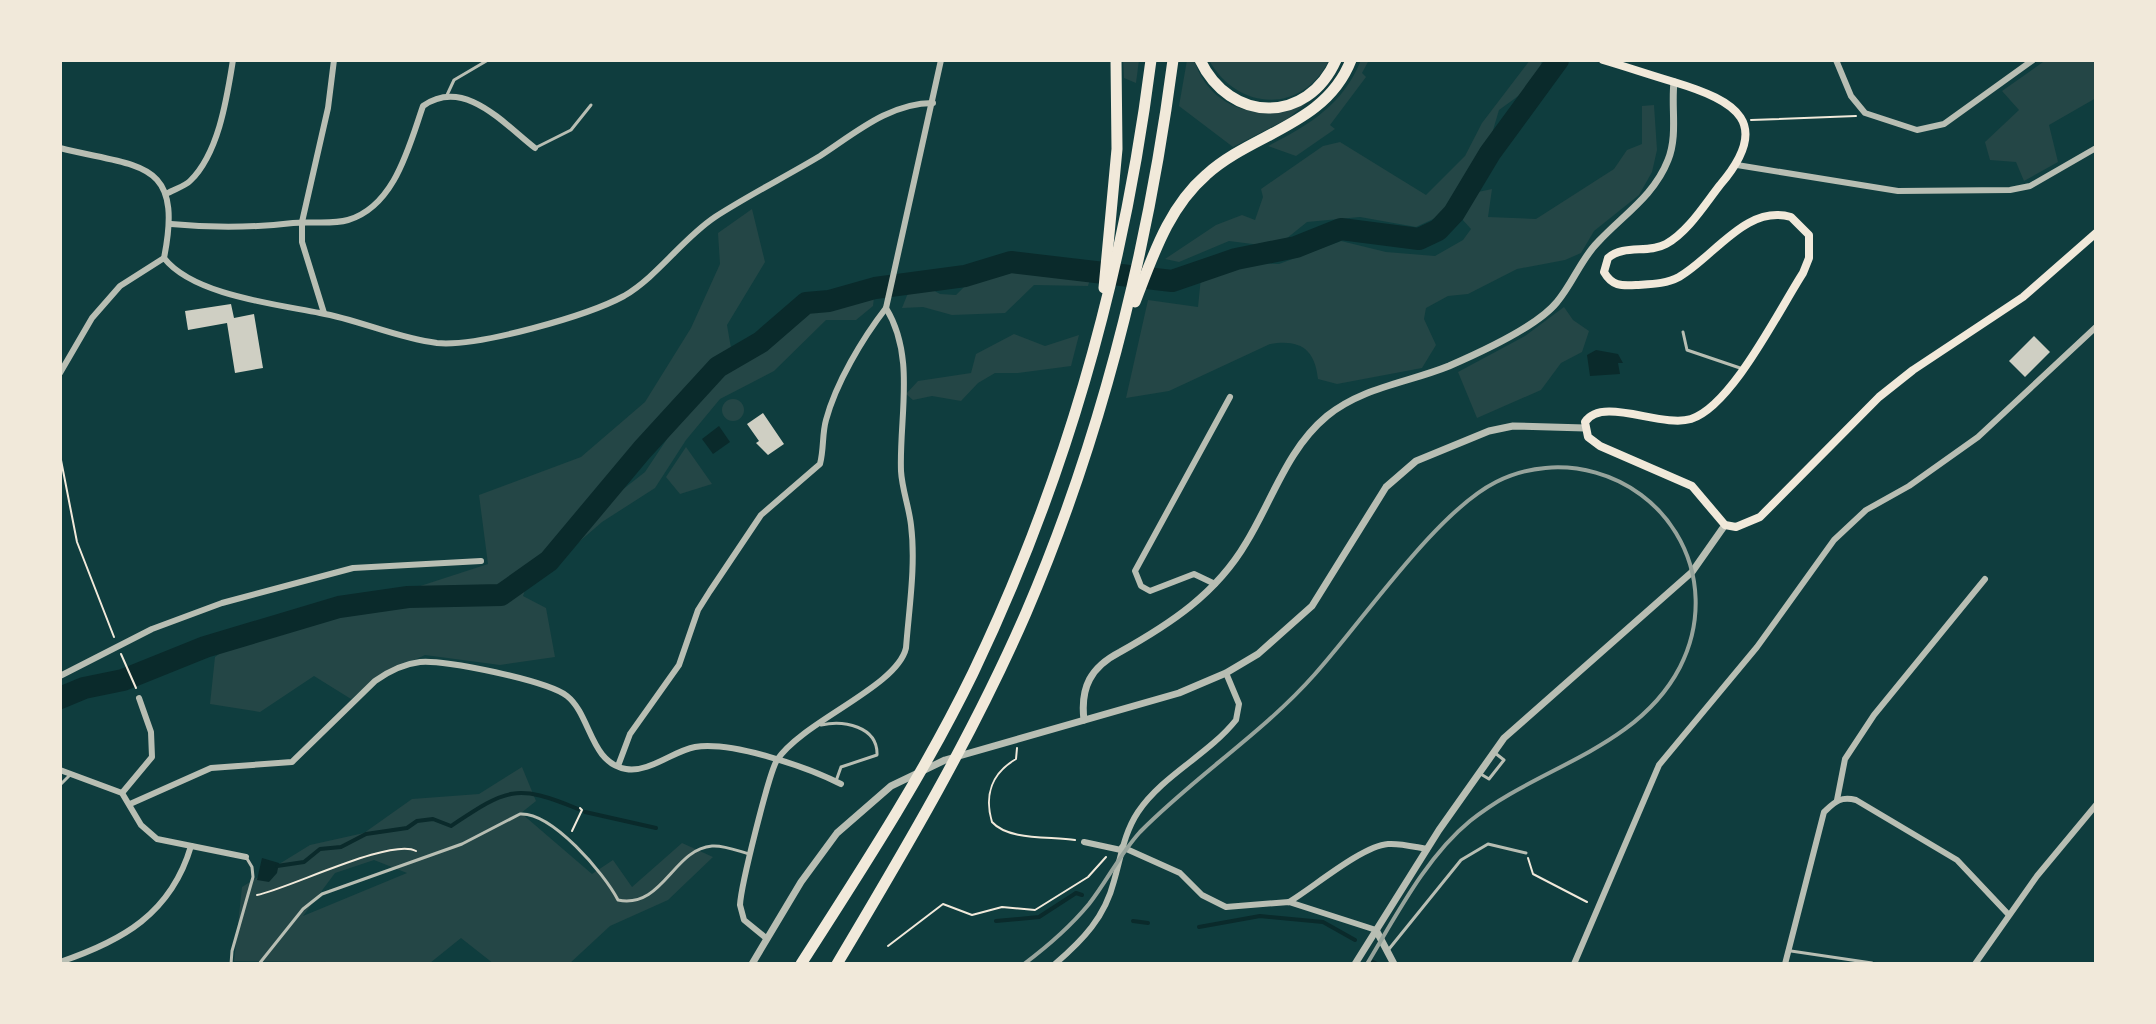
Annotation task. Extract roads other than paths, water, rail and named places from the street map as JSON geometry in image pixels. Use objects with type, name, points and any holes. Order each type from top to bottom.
[{"type":"highway","points":[[1099,333],[1116,172],[1116,60]]},
{"type":"highway","points":[[801,964],[903,802],[972,674],[1042,515],[1084,392],[1099,333],[1126,215],[1151,60]]},
{"type":"highway","points":[[837,964],[925,813],[1000,669],[1064,518],[1119,343],[1144,235],[1173,60]]},
{"type":"highway","points":[[1200,60],[1213,83],[1225,94],[1245,104],[1269,108],[1295,103],[1312,92],[1336,60]]},
{"type":"highway","points":[[1119,343],[1156,248],[1181,203],[1220,163],[1323,101],[1351,60]]},
{"type":"main road","points":[[1603,60],[1715,95],[1736,112],[1745,133],[1745,147],[1737,165],[1673,239],[1656,248],[1617,251],[1608,258],[1604,267],[1607,277],[1617,285],[1661,283],[1684,274],[1758,218],[1782,215],[1799,221],[1811,243],[1807,265],[1723,397],[1691,419],[1664,422],[1609,410],[1590,415],[1585,428],[1588,437],[1600,446],[1697,490],[1725,525],[1736,527],[1760,517],[1879,397],[1913,370],[2023,297],[2096,233]]},
{"type":"street","points":[[168,193],[189,182],[206,159],[228,94],[233,60]]},
{"type":"street","points":[[324,313],[302,242],[302,222],[328,108],[334,60]]},
{"type":"street","points":[[618,766],[624,743],[679,665],[698,610],[718,579],[761,515],[820,464],[823,432],[833,402],[874,323],[886,308],[941,60]]},
{"type":"street","points":[[1836,60],[1851,96],[1865,113],[1917,130],[1944,124],[2033,60]]},
{"type":"street","points":[[1084,720],[1085,686],[1095,668],[1167,626],[1215,584],[1246,543],[1288,465],[1326,417],[1367,392],[1464,359],[1541,316],[1556,304],[1596,243],[1639,204],[1667,163],[1674,132],[1674,82]]},
{"type":"street","points":[[171,224],[230,230],[348,220],[369,208],[406,161],[423,106],[447,95],[461,95],[474,101],[535,148]]},
{"type":"street","points":[[164,258],[174,271],[225,292],[324,313],[382,333],[439,343],[469,343],[577,313],[624,296],[713,219],[864,126],[908,105],[933,103]]},
{"type":"street","points":[[60,148],[149,170],[168,193],[171,224],[164,258],[120,286],[92,318],[60,373]]},
{"type":"street","points":[[1737,165],[1898,191],[2010,190],[2030,186],[2096,148]]},
{"type":"street","points":[[766,938],[747,925],[740,910],[776,762],[813,727],[893,671],[904,658],[912,549],[912,527],[901,476],[906,394],[895,323],[886,308]]},
{"type":"street","points":[[1574,964],[1659,765],[1757,647],[1834,540],[1866,510],[1909,486],[1978,437],[2096,327]]},
{"type":"street","points":[[1215,584],[1194,574],[1150,591],[1141,586],[1135,576],[1230,397]]},
{"type":"street","points":[[752,964],[801,882],[837,833],[882,793],[945,760],[1179,693],[1226,673],[1258,654],[1312,606],[1386,487],[1416,461],[1489,431],[1513,426],[1585,428]]},
{"type":"street","points":[[1355,964],[1427,849],[1494,752],[1520,722],[1692,572],[1725,525]]},
{"type":"street","points":[[60,676],[119,649],[152,629],[222,603],[353,568],[481,561]]},
{"type":"street","points":[[1785,964],[1816,834],[1824,812],[1837,800],[1845,759],[1874,715],[1985,579]]},
{"type":"street","points":[[130,804],[211,768],[292,762],[375,681],[390,671],[420,662],[523,679],[560,692],[577,708],[602,754],[618,766],[643,767],[676,753],[714,746],[838,782]]},
{"type":"street","points":[[1055,964],[1089,933],[1099,918],[1113,885],[1128,828],[1145,801],[1236,720],[1239,704],[1226,673]]},
{"type":"street","points":[[122,793],[152,757],[151,732],[138,696]]},
{"type":"street","points":[[60,770],[101,782],[122,793],[148,833],[167,842],[246,857]]},
{"type":"street","points":[[1837,800],[1856,800],[1957,860],[2008,914]]},
{"type":"street","points":[[1975,964],[2008,914],[2096,805]]},
{"type":"street","points":[[1084,842],[1111,849],[1122,848],[1180,873],[1202,895],[1226,907],[1289,902],[1376,930],[1394,964]]},
{"type":"street","points":[[1289,902],[1330,877],[1366,849],[1390,843],[1427,849]]},
{"type":"street","points":[[60,962],[108,946],[141,923],[158,905],[188,859],[191,846]]},
{"type":"lane","points":[[447,95],[454,80],[488,60]]},
{"type":"lane","points":[[535,148],[571,130],[591,105]]},
{"type":"lane","points":[[1683,332],[1687,350],[1743,369]]},
{"type":"lane","points":[[813,727],[834,722],[851,724],[868,732],[878,750],[877,755],[841,767],[838,782]]},
{"type":"lane","points":[[1479,773],[1489,779],[1504,760],[1494,752]]},
{"type":"lane","points":[[60,785],[71,774]]},
{"type":"lane","points":[[259,964],[314,899],[462,844],[520,814],[540,817],[605,879],[618,900],[628,902],[652,893],[687,859],[706,847],[720,846],[752,855]]},
{"type":"lane","points":[[1386,952],[1461,860],[1488,844],[1526,853]]},
{"type":"lane","points":[[231,964],[253,870],[246,857]]},
{"type":"lane","points":[[1787,950],[1872,963]]},
{"type":"waterway","points":[[60,698],[84,688],[123,680],[205,647],[339,607],[408,597],[501,595],[549,561],[642,450],[718,367],[761,342],[806,303],[829,301],[875,288],[965,276],[1011,262],[1172,281],[1236,259],[1296,247],[1341,229],[1419,239],[1438,230],[1454,213],[1490,153],[1558,60]]},
{"type":"waterway","points":[[277,866],[304,862],[320,849],[341,847],[366,834],[407,828],[417,821],[433,819],[451,826],[486,804],[512,794],[539,795],[578,809]]},
{"type":"waterway","points":[[585,812],[656,828]]},
{"type":"waterway","points":[[996,921],[1039,917],[1076,893],[1082,895]]},
{"type":"waterway","points":[[1199,927],[1260,916],[1323,922],[1355,940]]},
{"type":"waterway","points":[[1133,921],[1148,923]]},
{"type":"waterway","points":[[1373,962],[1377,964]]},
{"type":"railway","points":[[1024,964],[1082,912],[1140,832],[1295,695],[1425,542],[1473,497],[1496,482],[1546,468],[1571,468],[1619,482],[1641,495],[1660,512],[1676,533],[1690,565],[1696,599],[1695,617],[1680,667],[1661,695],[1639,718],[1613,738],[1497,802],[1454,836],[1413,888],[1367,964]]}]
